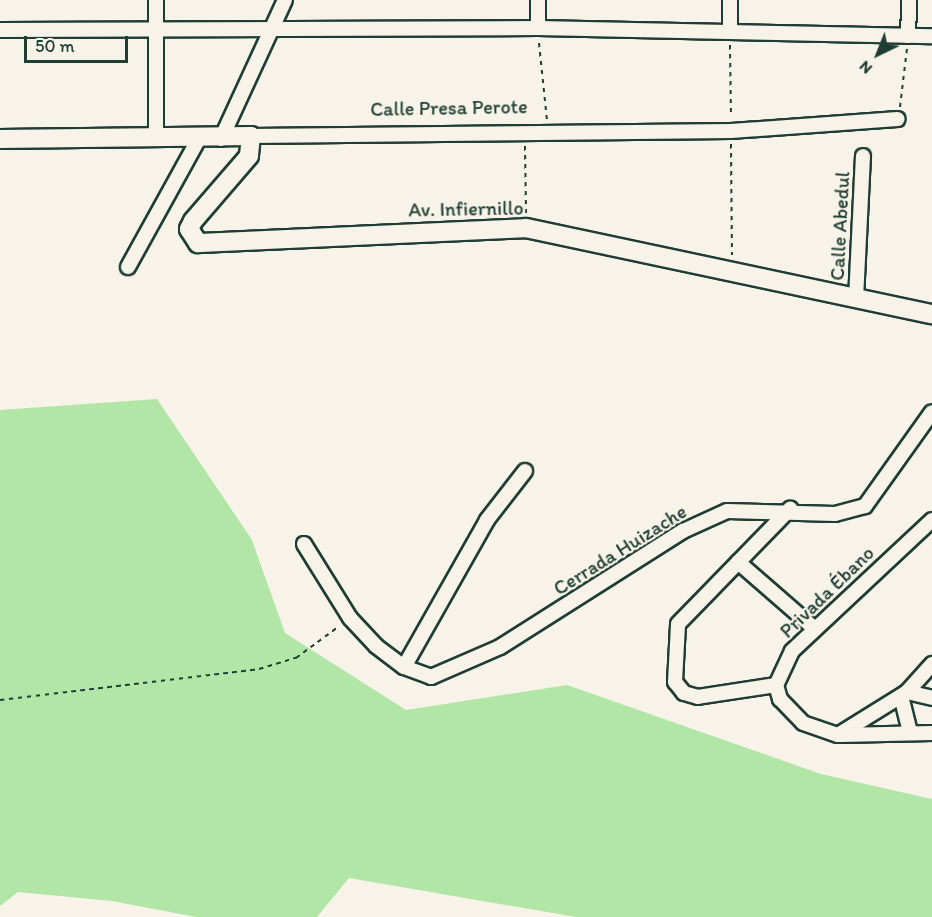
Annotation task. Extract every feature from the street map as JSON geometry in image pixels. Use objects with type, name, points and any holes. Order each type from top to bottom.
[{"type":"street","points":[[156,0],[156,139]]},
{"type":"street","points":[[221,139],[285,0]]},
{"type":"street","points":[[538,0],[538,28]]},
{"type":"street","points":[[730,0],[730,29]]},
{"type":"street","points":[[908,36],[909,0]]},
{"type":"street","points":[[0,30],[730,29],[932,36]]},
{"type":"street","name":"Calle Presa Perote","points":[[0,138],[198,140],[251,136],[525,129],[731,130],[898,119]]},
{"type":"street","name":"Av. Infiernillo","points":[[251,136],[249,156],[192,221],[189,229],[198,243],[526,228],[932,314]]},
{"type":"street","points":[[128,267],[198,140]]},
{"type":"street","name":"Calle Abedul","points":[[856,299],[863,156]]},
{"type":"street","name":"Cerrada Huizache","points":[[304,544],[350,618],[404,667],[431,677],[467,664],[683,531],[727,511],[790,509],[835,514],[865,506],[932,412]]},
{"type":"street","points":[[404,667],[487,520],[525,471]]},
{"type":"street","points":[[790,509],[678,624],[675,682],[684,693],[698,697],[776,685],[780,699],[803,723],[838,735],[932,733]]},
{"type":"street","name":"Privada Ébano","points":[[776,685],[792,651],[932,520]]},
{"type":"street","points":[[738,562],[815,629]]},
{"type":"street","points":[[838,735],[904,694],[932,664]]},
{"type":"street","points":[[904,694],[932,698]]},
{"type":"street","points":[[904,694],[910,733]]},
{"type":"path","points":[[538,28],[548,129]]},
{"type":"path","points":[[730,29],[732,270]]},
{"type":"path","points":[[898,119],[908,36]]},
{"type":"path","points":[[525,129],[526,228]]},
{"type":"path","points":[[0,700],[259,669],[296,658],[350,618]]},
{"type":"green space","points":[[157,399],[252,540],[285,633],[406,710],[567,685],[821,774],[932,799],[932,917],[576,917],[349,878],[317,917],[196,917],[112,901],[18,892],[0,906],[0,410]]}]
